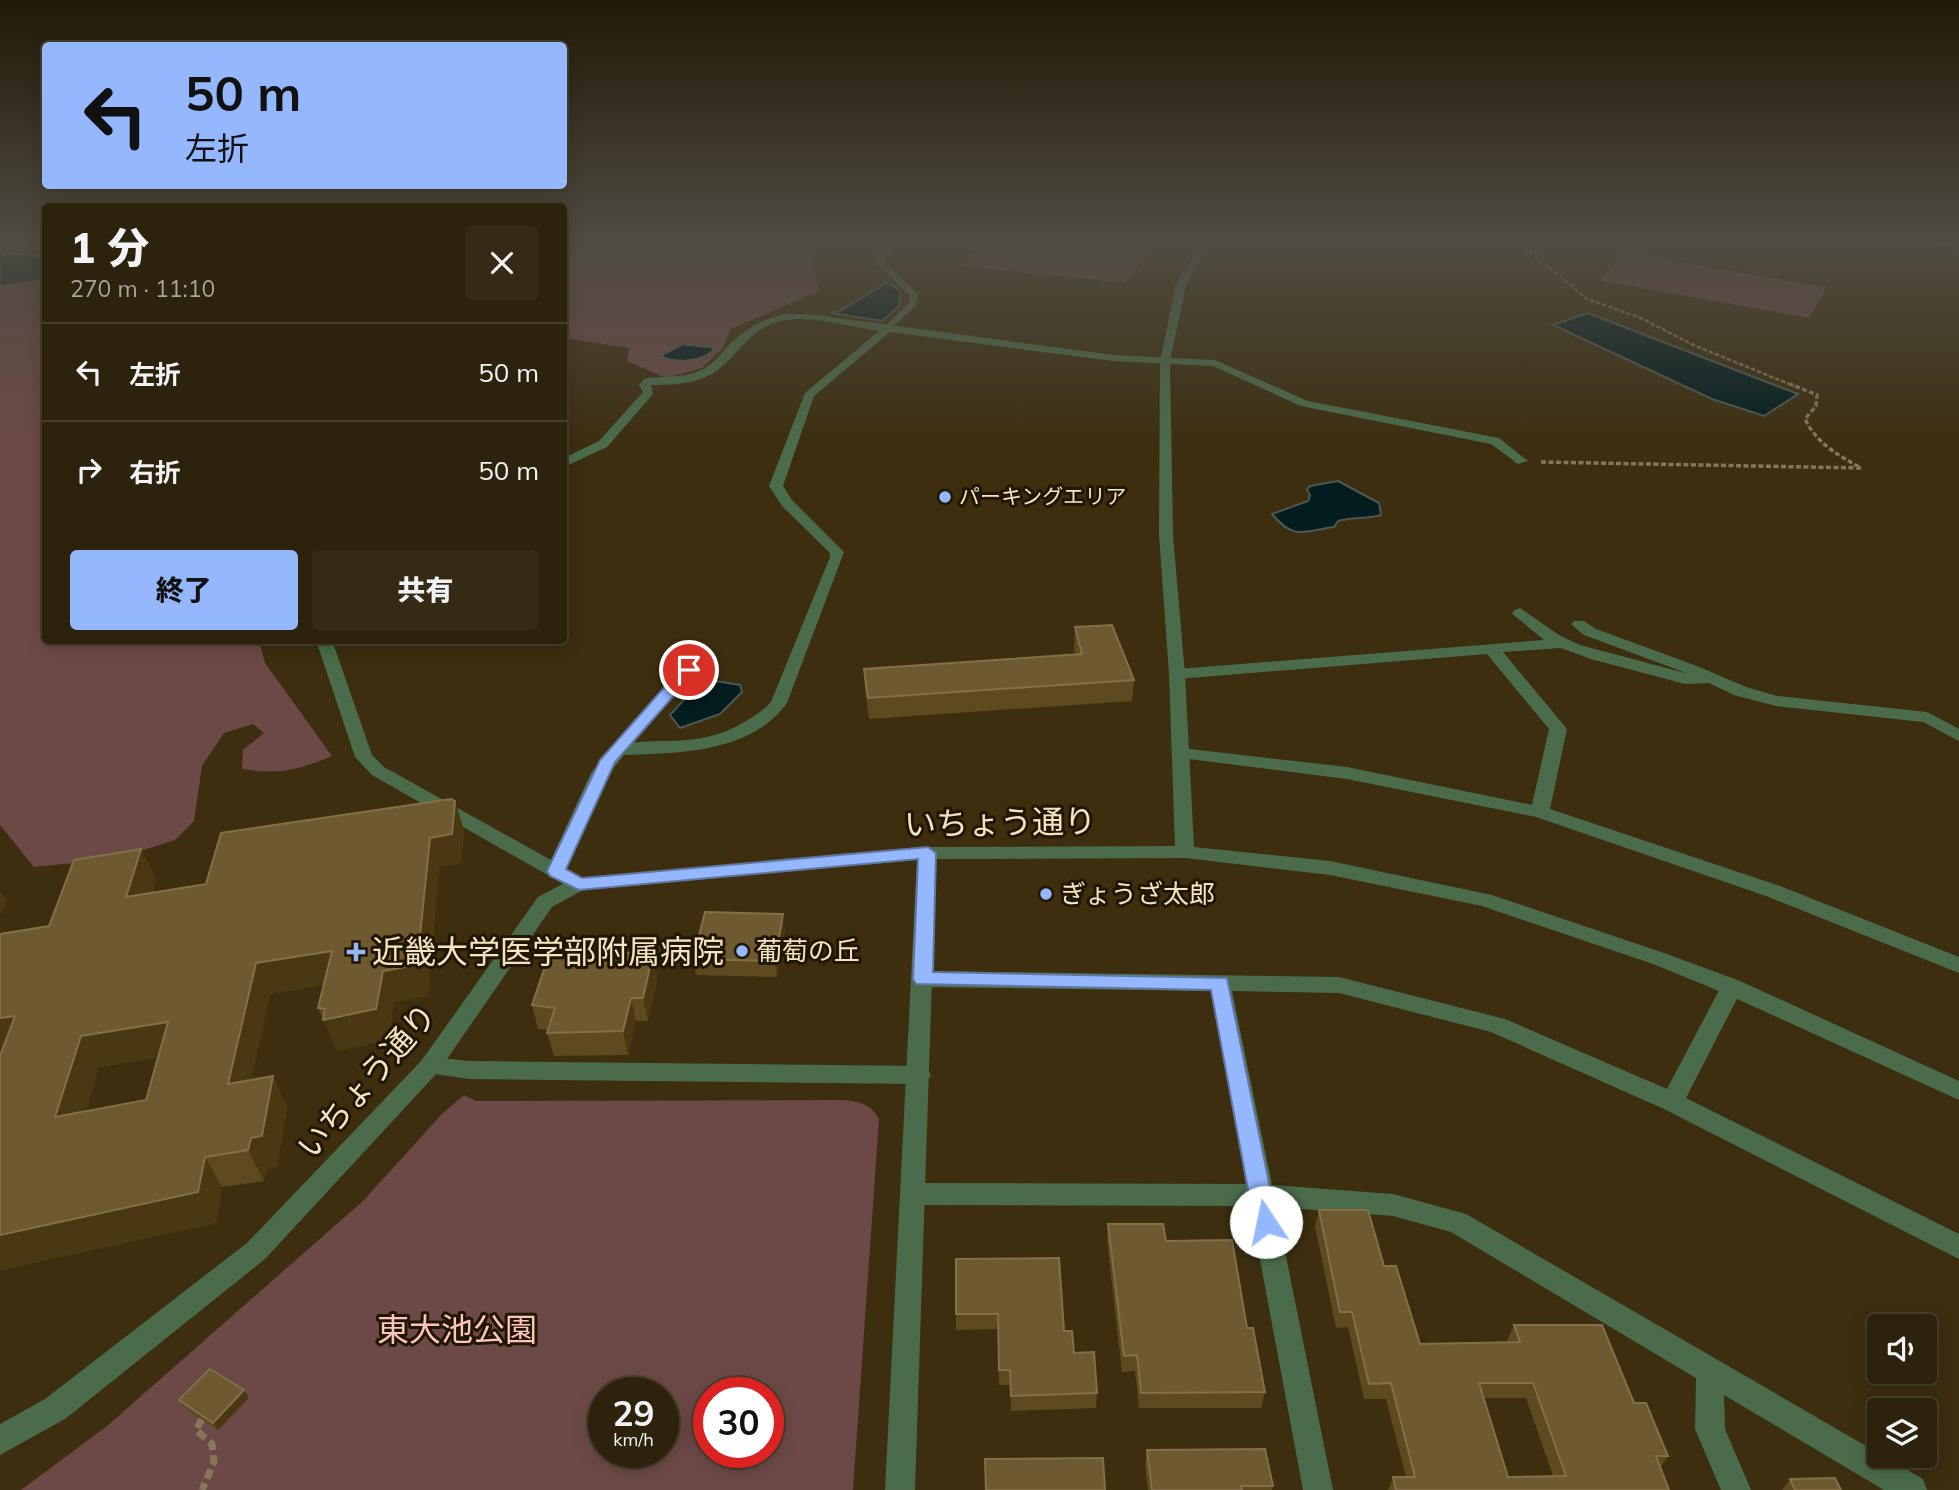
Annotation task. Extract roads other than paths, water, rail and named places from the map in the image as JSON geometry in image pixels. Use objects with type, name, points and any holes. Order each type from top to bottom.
[{"type":"street","points":[[1176,310],[1166,361],[1166,535],[1177,674],[1185,852]]},
{"type":"street","points":[[567,462],[603,444],[649,392],[645,385],[648,381],[676,382],[710,370],[751,329],[763,323],[806,315],[887,329],[1113,358],[1215,363],[1305,404],[1495,441],[1522,461]]},
{"type":"street","points":[[556,871],[600,773],[619,750],[691,747],[730,737],[759,722],[779,703],[837,552],[787,503],[776,486],[808,395],[887,329]]},
{"type":"street","points":[[1520,613],[1533,628],[1560,643],[1685,679],[1709,678]]},
{"type":"street","points":[[1579,624],[1590,632],[1776,701],[1927,718],[1959,736]]},
{"type":"street","points":[[1177,674],[1560,643]]},
{"type":"street","points":[[325,644],[364,757],[377,771],[579,884]]},
{"type":"street","points":[[1492,649],[1558,729],[1540,812]]},
{"type":"street","points":[[1181,753],[1347,773],[1540,812],[1773,891],[1959,965]]},
{"type":"street","name":"いちょう通り","points":[[0,1440],[55,1409],[256,1251],[430,1066],[545,902],[579,884],[928,853],[1185,852],[1330,868],[1485,900],[1660,958],[1959,1091]]},
{"type":"street","points":[[900,1490],[928,853]]},
{"type":"street","points":[[923,979],[1339,985],[1407,1001],[1496,1025],[1672,1102],[1959,1247]]},
{"type":"street","points":[[1220,983],[1318,1490]]},
{"type":"street","points":[[1672,1102],[1732,988]]},
{"type":"street","points":[[430,1066],[470,1070],[919,1075]]},
{"type":"street","points":[[913,1194],[1261,1195],[1393,1205],[1457,1222],[1912,1490]]},
{"type":"street","points":[[1710,1372],[1710,1429],[1737,1490]]},
{"type":"lane","points":[[887,329],[908,310]]},
{"type":"lane","points":[[619,750],[689,670]]},
{"type":"water","points":[[895,310],[882,321],[831,313]]},
{"type":"water","points":[[1588,313],[1798,394],[1764,416],[1712,399],[1553,325]]},
{"type":"water","points":[[683,344],[715,348],[697,359],[674,360],[660,356]]},
{"type":"water","points":[[1338,481],[1379,503],[1381,515],[1338,521],[1334,527],[1300,532],[1287,528],[1272,514],[1308,501],[1310,495],[1307,490],[1310,486]]},
{"type":"water","points":[[703,679],[740,685],[742,692],[720,714],[680,728],[670,715]]},
{"type":"place","name":"パーキングエリア","points":[[945,497]]},
{"type":"place","name":"ぎょうざ太郎","points":[[1046,894]]},
{"type":"place","name":"葡萄の丘","points":[[742,951]]},
{"type":"place","name":"近畿大学医学部附属病院","points":[[356,952]]},
{"type":"park label","name":"東大池公園","points":[[457,1330]]}]
